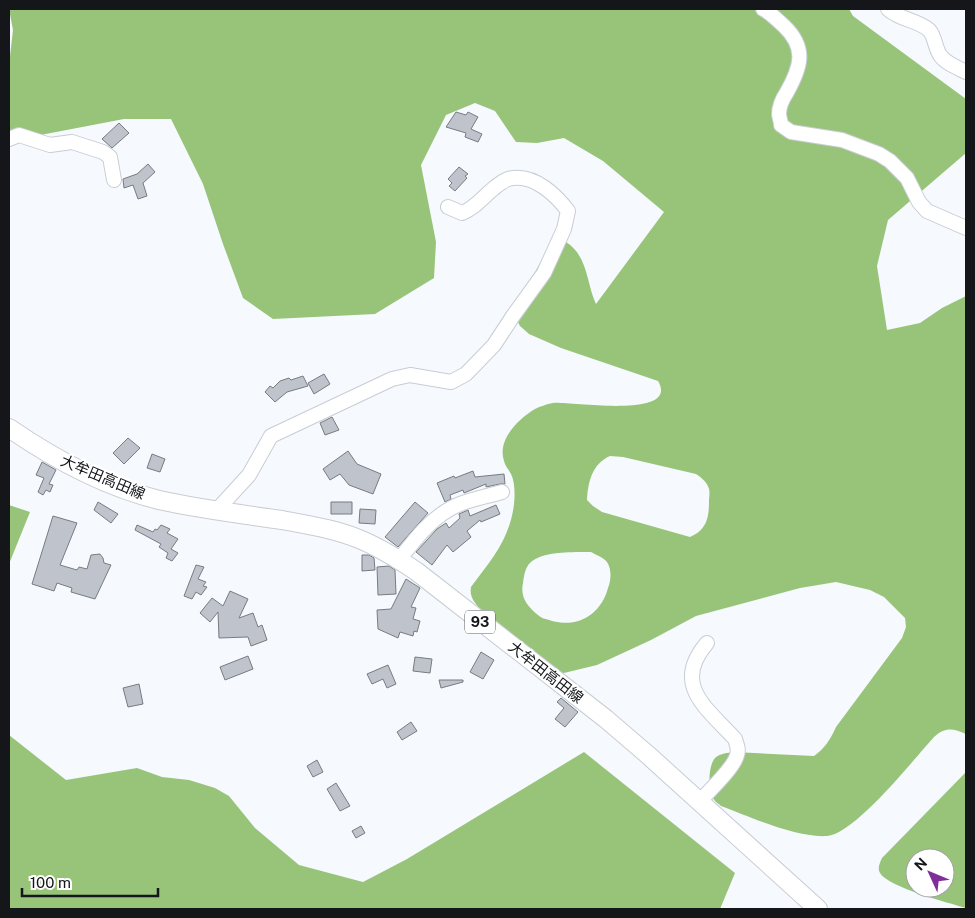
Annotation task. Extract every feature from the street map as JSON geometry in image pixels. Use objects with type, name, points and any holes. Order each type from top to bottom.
[{"type":"main road","name":"大牟田高田線","points":[[9,428],[73,466],[116,486],[158,500],[329,530],[359,539],[399,560],[416,571],[606,719],[818,909]]},
{"type":"street","points":[[763,9],[769,12],[791,33],[798,46],[800,62],[796,75],[782,101],[779,113],[782,125],[791,132],[842,140],[879,154],[890,161],[907,178],[919,202],[927,210],[966,228]]},
{"type":"street","points":[[888,9],[898,17],[930,31],[940,56],[966,72]]},
{"type":"street","points":[[9,139],[19,135],[50,145],[72,142],[103,152],[110,158],[114,180]]},
{"type":"street","points":[[217,510],[249,475],[271,436],[392,379],[410,375],[451,382],[466,374],[494,345],[512,316],[544,273],[564,229],[568,211],[548,189],[531,181],[515,177],[494,188],[472,209],[462,212],[448,207]]},
{"type":"street","points":[[399,560],[416,538],[442,513],[459,504],[502,492]]},
{"type":"street","points":[[699,802],[733,763],[738,747],[735,740],[701,701],[690,676],[698,654],[707,643]]},
{"type":"green space","points":[[9,9],[849,9],[853,16],[966,99],[966,153],[888,220],[877,266],[887,330],[920,323],[942,308],[966,296],[966,734],[946,730],[934,737],[868,810],[839,832],[827,836],[801,834],[759,821],[721,806],[711,794],[711,766],[715,758],[734,752],[814,756],[821,750],[902,638],[906,627],[905,618],[884,597],[870,590],[836,582],[800,588],[696,616],[651,640],[597,665],[564,673],[555,671],[483,612],[474,601],[471,587],[486,568],[504,539],[512,517],[514,485],[505,463],[503,445],[516,424],[535,409],[551,403],[639,405],[653,401],[661,393],[658,381],[561,348],[529,334],[520,326],[517,320],[515,307],[547,251],[566,242],[579,254],[596,304],[664,212],[603,161],[564,138],[537,143],[516,142],[495,111],[475,103],[446,115],[421,165],[436,242],[434,278],[375,314],[273,319],[243,298],[203,184],[171,119],[124,119],[9,141],[9,65],[13,30]],"holes":[[[610,456],[623,457],[696,474],[704,480],[709,489],[708,512],[706,522],[700,531],[690,537],[602,512],[593,506],[587,500],[592,474],[599,464]],[[568,552],[591,552],[607,562],[610,568],[610,575],[605,597],[588,617],[571,622],[552,621],[541,617],[525,601],[522,588],[525,572],[527,566],[536,558]]]},
{"type":"green space","points":[[9,505],[30,512],[9,564]]},
{"type":"green space","points":[[9,735],[66,780],[137,768],[162,777],[189,780],[215,788],[229,796],[255,828],[299,865],[363,882],[407,859],[584,752],[735,873],[720,909],[9,909]]},
{"type":"green space","points":[[966,772],[966,908],[933,898],[955,898],[955,848],[905,848],[905,889],[885,878],[880,873],[879,865],[882,858]]},
{"type":"building","points":[[456,112],[466,115],[468,112],[478,117],[471,129],[482,134],[478,142],[465,137],[466,133],[446,127]]},
{"type":"building","points":[[119,123],[129,133],[112,148],[102,139]]},
{"type":"building","points":[[148,164],[155,172],[143,183],[147,196],[138,199],[133,185],[124,188],[123,179],[137,174]]},
{"type":"building","points":[[459,167],[468,174],[465,176],[467,178],[455,191],[449,186],[452,183],[448,179]]},
{"type":"building","points":[[324,374],[330,384],[314,394],[308,383]]},
{"type":"building","points":[[303,376],[308,386],[287,392],[275,402],[265,392],[270,386],[273,388],[280,381]]},
{"type":"building","points":[[332,417],[339,430],[325,435],[320,423]]},
{"type":"building","points":[[128,438],[140,448],[124,464],[113,453]]},
{"type":"building","points":[[348,451],[357,464],[381,474],[373,494],[349,485],[340,474],[330,480],[323,469]]},
{"type":"building","points":[[152,454],[165,459],[160,472],[147,468]]},
{"type":"building","points":[[42,462],[56,470],[49,484],[53,485],[50,492],[46,490],[43,495],[38,492],[44,478],[36,475]]},
{"type":"building","points":[[473,471],[475,477],[504,474],[505,484],[486,487],[486,484],[464,493],[463,490],[450,495],[451,499],[445,502],[437,483]]},
{"type":"building","points":[[98,502],[118,514],[111,523],[94,510]]},
{"type":"building","points":[[331,502],[352,502],[352,514],[331,514]]},
{"type":"building","points":[[415,502],[428,513],[398,547],[385,537]]},
{"type":"building","points":[[496,505],[500,514],[481,522],[480,520],[467,531],[471,537],[453,552],[447,545],[432,565],[416,552],[437,529],[446,523],[449,528],[460,518],[459,514],[468,510],[470,516]]},
{"type":"building","points":[[360,509],[376,510],[375,524],[359,523]]},
{"type":"building","points":[[53,516],[77,523],[60,565],[77,570],[79,567],[87,569],[91,555],[100,554],[104,563],[111,565],[95,599],[71,592],[72,588],[57,583],[54,591],[32,584]]},
{"type":"building","points":[[137,525],[153,532],[161,525],[170,529],[167,533],[178,539],[171,549],[178,553],[172,561],[166,558],[168,553],[159,547],[161,544],[135,530]]},
{"type":"building","points":[[362,555],[369,555],[374,558],[375,570],[362,571]]},
{"type":"building","points":[[196,565],[204,567],[198,579],[206,582],[203,586],[207,587],[201,595],[196,592],[192,599],[184,596]]},
{"type":"building","points":[[389,566],[395,570],[396,594],[378,595],[377,567]]},
{"type":"building","points":[[406,579],[420,588],[411,607],[416,608],[413,619],[420,621],[417,632],[414,631],[413,636],[400,632],[398,638],[378,629],[377,610],[391,609]]},
{"type":"building","points":[[230,591],[248,599],[239,618],[253,613],[258,627],[262,625],[267,640],[251,646],[248,637],[219,638],[218,612],[210,622],[200,613],[212,598],[223,606]]},
{"type":"building","points":[[481,652],[494,660],[483,679],[470,672]]},
{"type":"building","points":[[248,656],[253,669],[225,680],[220,667]]},
{"type":"building","points":[[415,657],[432,659],[430,673],[413,671]]},
{"type":"building","points":[[388,665],[396,684],[387,688],[383,679],[372,684],[367,674]]},
{"type":"building","points":[[439,680],[463,680],[463,682],[441,688]]},
{"type":"building","points":[[139,684],[143,704],[128,707],[123,688]]},
{"type":"building","points":[[561,698],[578,712],[565,727],[555,719],[564,708],[557,702]]},
{"type":"building","points":[[411,722],[417,731],[402,740],[397,732]]},
{"type":"building","points":[[317,760],[323,772],[313,777],[307,766]]},
{"type":"building","points":[[336,783],[350,806],[340,811],[327,789]]},
{"type":"building","points":[[361,826],[365,833],[356,838],[352,831]]}]
